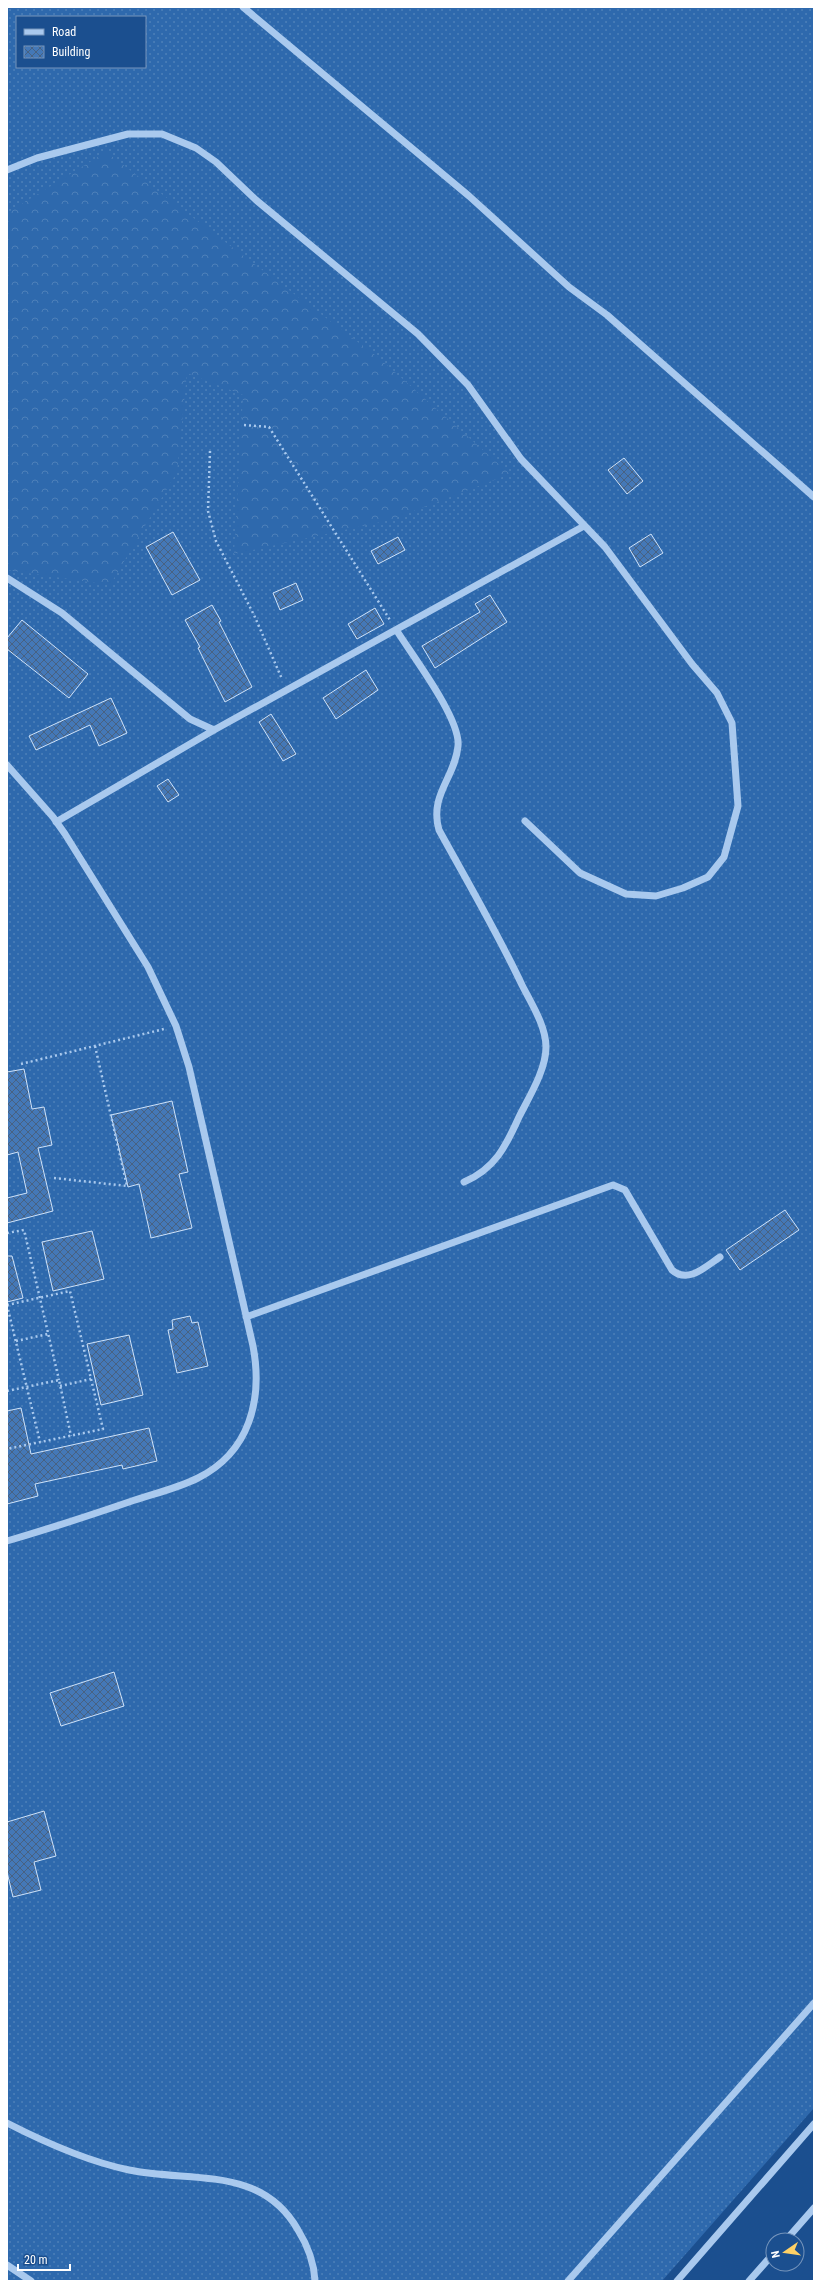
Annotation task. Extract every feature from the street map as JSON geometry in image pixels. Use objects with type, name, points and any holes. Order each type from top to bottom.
[{"type":"street","points":[[243,7],[469,196],[569,287],[607,315],[814,497]]},
{"type":"street","points":[[7,170],[37,158],[128,134],[162,134],[196,148],[216,162],[256,200],[418,334],[468,385],[521,459],[605,547],[692,664],[717,693],[732,723],[738,806],[724,857],[708,877],[683,888],[656,896],[626,894],[580,874],[525,821]]},
{"type":"street","points":[[56,822],[214,730],[584,526]]},
{"type":"street","points":[[7,578],[62,613],[190,719],[214,730]]},
{"type":"street","points":[[396,631],[448,710],[458,735],[457,753],[452,770],[439,793],[436,814],[439,830],[504,947],[530,999],[545,1042],[545,1052],[540,1071],[509,1140],[490,1167],[464,1182]]},
{"type":"street","points":[[7,765],[56,822],[148,967],[176,1026],[189,1067],[256,1364],[256,1397],[254,1410],[241,1438],[224,1461],[204,1475],[178,1486],[7,1541]]},
{"type":"street","points":[[246,1317],[613,1185],[625,1190],[672,1270],[679,1276],[688,1276],[720,1257]]},
{"type":"street","points":[[568,2281],[814,2003]]},
{"type":"street","points":[[7,2123],[63,2150],[108,2165],[153,2174],[236,2183],[267,2194],[281,2205],[303,2237],[312,2262],[315,2281]]},
{"type":"street","points":[[676,2281],[814,2124]]},
{"type":"street","points":[[793,2232],[814,2208]]},
{"type":"street","points":[[749,2281],[765,2263]]},
{"type":"street","points":[[7,2265],[31,2281]]},
{"type":"path","points":[[244,425],[269,427],[396,631]]},
{"type":"path","points":[[210,451],[208,511],[216,541],[254,615],[287,691]]},
{"type":"path","points":[[21,1064],[176,1026]]},
{"type":"path","points":[[54,1178],[127,1186],[95,1046]]},
{"type":"path","points":[[7,1233],[24,1230],[71,1436]]},
{"type":"path","points":[[7,1449],[103,1429],[70,1291],[7,1305],[40,1442]]},
{"type":"path","points":[[16,1341],[48,1334]]},
{"type":"path","points":[[60,1386],[91,1379]]},
{"type":"path","points":[[7,1391],[58,1380]]},
{"type":"green space","points":[[7,7],[814,7],[814,2108],[662,2281],[7,2281]]},
{"type":"green space","points":[[106,152],[379,358],[510,474],[390,520],[234,554],[243,395],[187,373],[177,472],[110,585],[7,570],[7,213]]},
{"type":"building","points":[[624,458],[643,481],[627,494],[608,470]]},
{"type":"building","points":[[173,532],[200,580],[172,595],[146,547]]},
{"type":"building","points":[[651,534],[663,553],[640,567],[629,548]]},
{"type":"building","points":[[398,537],[405,550],[378,564],[371,551]]},
{"type":"building","points":[[296,583],[303,600],[280,610],[273,593]]},
{"type":"building","points":[[490,595],[507,622],[435,668],[422,646],[480,612],[475,604]]},
{"type":"building","points":[[212,605],[252,687],[225,702],[198,648],[200,647],[185,620]]},
{"type":"building","points":[[375,608],[384,624],[357,639],[348,624]]},
{"type":"building","points":[[22,620],[88,674],[69,698],[7,649],[7,638]]},
{"type":"building","points":[[366,670],[378,690],[336,719],[323,698]]},
{"type":"building","points":[[111,698],[127,733],[99,746],[90,725],[36,750],[29,736]]},
{"type":"building","points":[[271,714],[296,754],[283,761],[259,722]]},
{"type":"building","points":[[168,779],[179,795],[168,802],[157,786]]},
{"type":"building","points":[[24,1069],[32,1109],[44,1107],[52,1145],[38,1148],[53,1211],[7,1223],[7,1198],[27,1193],[18,1152],[7,1155],[7,1072]]},
{"type":"building","points":[[172,1101],[188,1172],[179,1174],[192,1228],[151,1238],[139,1184],[128,1187],[111,1115]]},
{"type":"building","points":[[785,1210],[799,1230],[740,1270],[726,1250]]},
{"type":"building","points":[[92,1231],[104,1279],[53,1291],[42,1242]]},
{"type":"building","points":[[7,1256],[12,1256],[23,1298],[7,1302]]},
{"type":"building","points":[[190,1316],[192,1323],[198,1322],[208,1366],[177,1373],[168,1330],[173,1329],[172,1320]]},
{"type":"building","points":[[129,1335],[143,1395],[101,1405],[87,1344]]},
{"type":"building","points":[[21,1408],[31,1454],[149,1428],[157,1461],[123,1469],[122,1465],[35,1484],[38,1496],[7,1504],[7,1411]]},
{"type":"building","points":[[114,1672],[124,1706],[61,1726],[50,1693]]},
{"type":"building","points":[[44,1811],[56,1856],[34,1862],[41,1890],[13,1897],[7,1872],[7,1822]]}]
